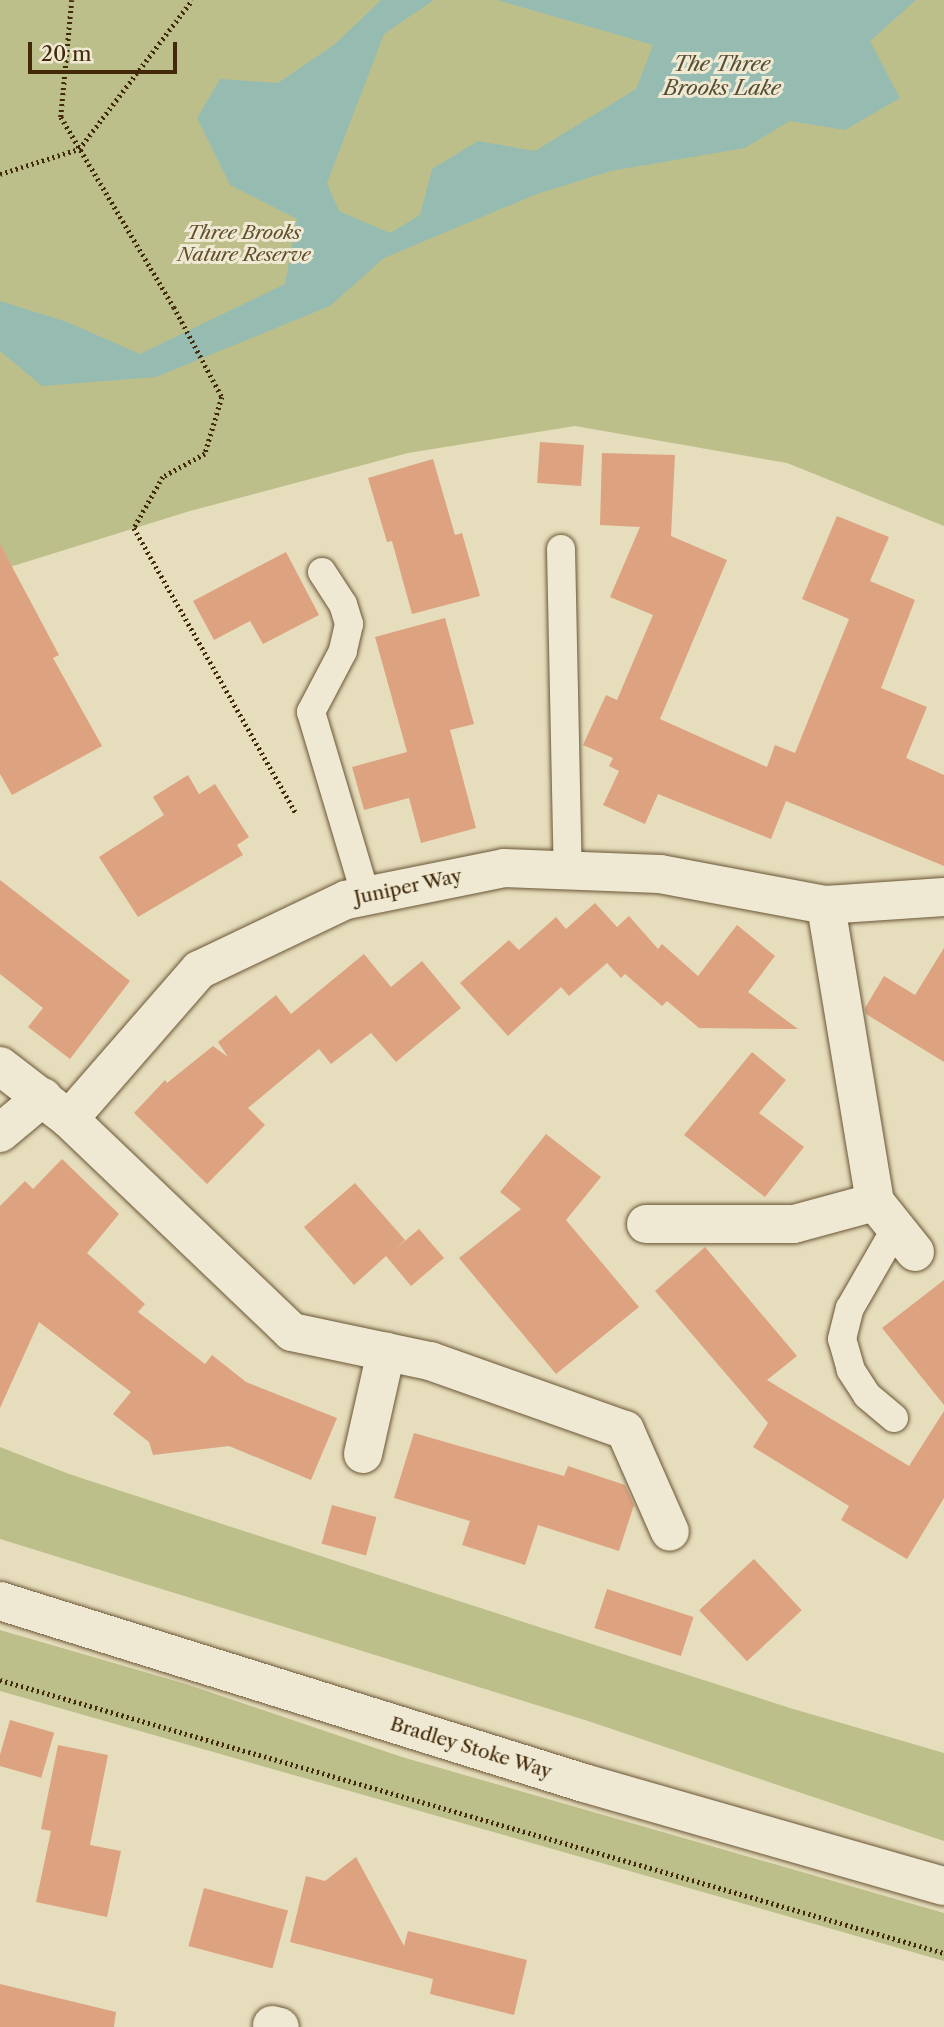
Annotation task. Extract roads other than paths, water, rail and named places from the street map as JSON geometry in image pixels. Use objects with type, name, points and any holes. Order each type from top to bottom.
[{"type":"street","name":"Juniper Way","points":[[0,1133],[56,1108],[199,970],[346,900],[504,867],[660,874],[826,905],[944,898]]},
{"type":"street","points":[[646,1224],[896,1227],[826,905]]},
{"type":"street","points":[[0,1066],[56,1108],[292,1332],[430,1360],[625,1430],[670,1532]]},
{"type":"street","points":[[363,1454],[386,1352]]},
{"type":"street","name":"Bradley Stoke Way","points":[[0,1601],[584,1783],[944,1886]]},
{"type":"lane","points":[[561,549],[568,870]]},
{"type":"lane","points":[[322,572],[343,604],[349,624],[343,651],[311,712],[366,896]]},
{"type":"lane","points":[[894,1418],[867,1395],[851,1370],[842,1339],[850,1308],[896,1227]]},
{"type":"water","name":"The Three Brooks Lake","points":[[381,0],[434,0],[384,34],[327,183],[339,211],[390,233],[420,215],[432,169],[478,141],[535,151],[636,89],[653,45],[497,0],[916,0],[870,41],[900,98],[845,130],[790,121],[745,148],[611,171],[537,194],[384,258],[330,306],[156,377],[42,386],[0,351],[0,301],[67,322],[140,354],[285,284],[297,219],[230,185],[197,118],[220,79],[278,83],[335,44]]},
{"type":"park label","name":"Three Brooks Nature Reserve","points":[[244,244]]}]
